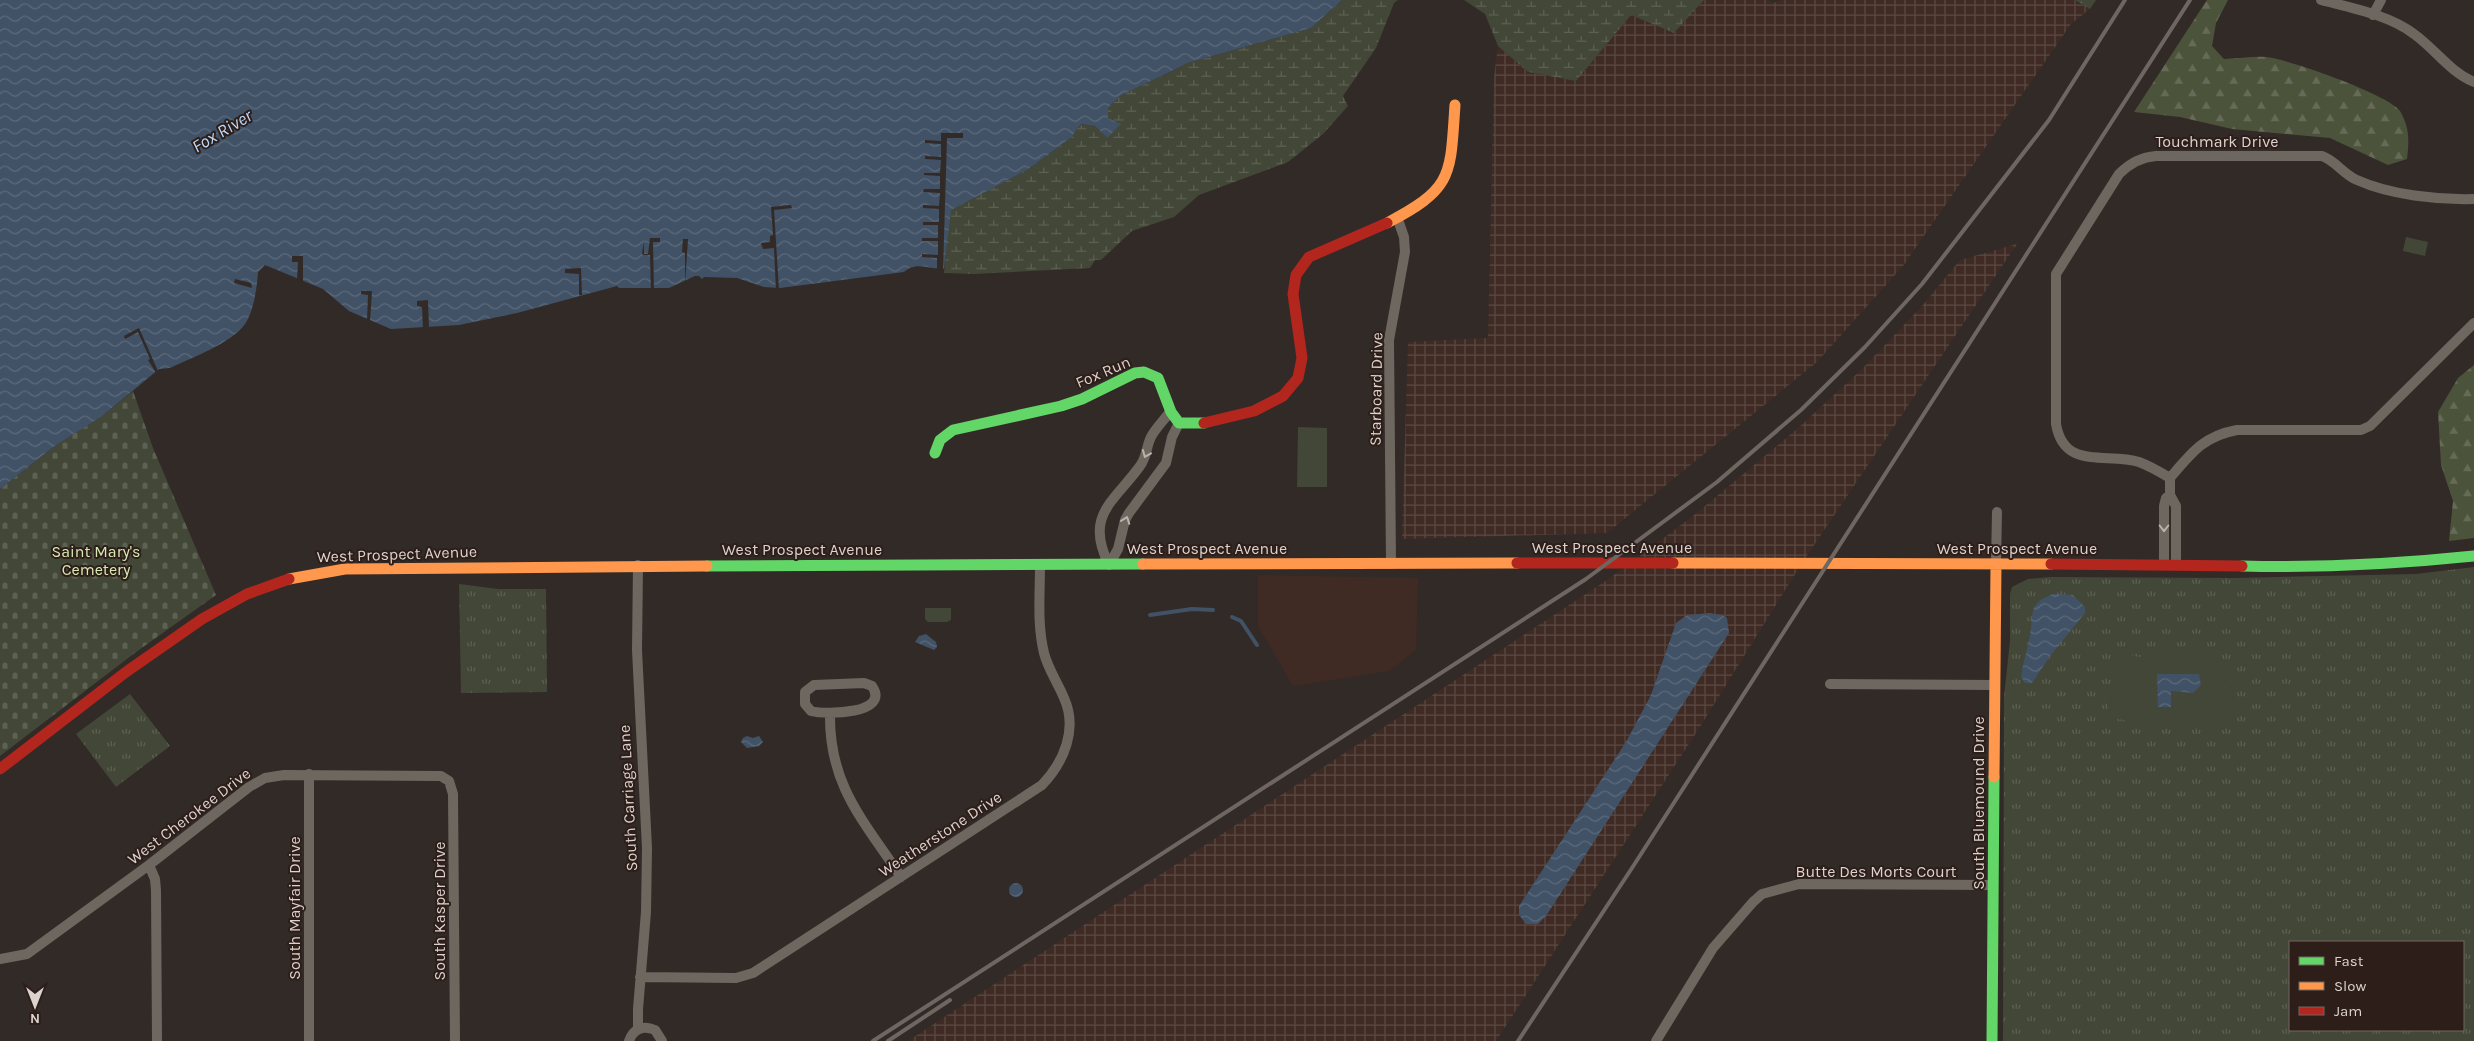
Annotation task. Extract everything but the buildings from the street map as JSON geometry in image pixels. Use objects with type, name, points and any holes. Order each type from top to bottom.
[{"type":"main road","points":[[1179,423],[1201,425],[1225,422],[1269,405],[1288,392],[1300,373],[1303,362],[1303,350],[1293,292],[1298,268],[1309,257],[1398,217],[1421,204],[1440,187],[1449,164],[1455,105]]},
{"type":"main road","name":"Fox Run","points":[[935,453],[940,440],[953,430],[1061,406],[1082,399],[1135,373],[1144,372],[1158,378],[1168,401],[1170,413],[1179,423]]},
{"type":"main road","name":"West Prospect Avenue","points":[[0,769],[126,672],[202,619],[247,594],[290,578],[329,570],[379,567],[638,565],[2170,564],[2350,566],[2406,564],[2474,556]]},
{"type":"main road","name":"South Bluemound Drive","points":[[1992,1041],[1996,564]]},
{"type":"street","points":[[2321,0],[2373,15],[2403,27],[2456,71],[2474,82]]},
{"type":"street","points":[[2373,15],[2381,0]]},
{"type":"street","name":"Touchmark Drive","points":[[2170,478],[2139,462],[2088,458],[2077,454],[2062,440],[2056,424],[2056,274],[2119,174],[2128,165],[2137,160],[2156,156],[2322,156],[2330,159],[2346,174],[2369,184],[2425,198],[2474,199]]},
{"type":"street","name":"Starboard Drive","points":[[1391,564],[1390,340],[1405,252],[1404,237],[1398,217]]},
{"type":"street","points":[[2170,564],[2164,506],[2170,495],[2170,478],[2200,445],[2220,433],[2237,430],[2361,430],[2370,426],[2474,323]]},
{"type":"street","points":[[1109,565],[1100,549],[1102,515],[1107,505],[1140,465],[1146,456],[1151,437],[1170,413]]},
{"type":"street","points":[[1109,565],[1118,549],[1124,520],[1166,463],[1172,437],[1179,423]]},
{"type":"street","points":[[1996,564],[1997,512]]},
{"type":"street","name":"South Carriage Lane","points":[[638,565],[637,650],[648,848],[646,912],[640,977],[638,1029]]},
{"type":"street","name":"Weatherstone Drive","points":[[640,977],[746,976],[762,968],[1042,785],[1062,756],[1069,736],[1069,712],[1044,653],[1040,631],[1040,565]]},
{"type":"street","points":[[864,683],[873,688],[874,700],[869,706],[830,714],[807,709],[804,696],[808,688],[823,684],[864,683]]},
{"type":"street","points":[[1830,684],[1994,684]]},
{"type":"street","points":[[830,714],[832,751],[840,782],[849,800],[901,877]]},
{"type":"street","name":"West Cherokee Drive","points":[[0,959],[27,954],[149,865],[249,787],[265,778],[274,775],[309,774],[425,775],[442,776],[450,781]]},
{"type":"street","name":"South Mayfair Drive","points":[[309,774],[310,1041]]},
{"type":"street","name":"South Kasper Drive","points":[[450,781],[453,794],[455,1041]]},
{"type":"street","points":[[149,865],[155,879],[156,890],[157,1041]]},
{"type":"street","name":"Butte Des Morts Court","points":[[1656,1041],[1713,948],[1762,894],[1799,884],[1994,885]]},
{"type":"street","points":[[629,1041],[638,1029],[650,1028],[655,1030],[662,1041]]},
{"type":"shaded area","points":[[1704,0],[1768,0],[1773,3],[1781,0],[2075,0],[2090,9],[2071,24],[1903,266],[1817,362],[1607,533],[1402,539],[1408,342],[1488,338],[1494,77],[1498,46],[1528,72],[1576,81],[1631,15],[1674,33]]},
{"type":"shaded area","points":[[2017,244],[1802,563],[1698,730],[1496,1041],[908,1041],[1610,578],[1693,516],[1797,429],[1861,370],[1922,306],[1960,260]]},
{"type":"shaded area","points":[[1258,575],[1418,578],[1416,650],[1389,671],[1293,686],[1258,626]]},
{"type":"green space","points":[[1342,0],[1398,0],[1394,3],[1376,48],[1343,96],[1348,106],[1323,134],[1288,162],[1199,195],[1174,217],[1132,231],[1101,260],[1095,260],[1090,268],[974,274],[944,273],[950,210],[1027,170],[1072,137],[1078,127],[1083,124],[1095,126],[1107,138],[1112,130],[1118,127],[1117,122],[1108,118],[1108,108],[1120,96],[1188,63],[1311,28]]},
{"type":"green space","points":[[1464,0],[1704,0],[1674,33],[1631,15],[1576,81],[1528,72],[1498,46],[1485,14]]},
{"type":"green space","points":[[2075,0],[2096,0],[2090,9]]},
{"type":"green space","points":[[2207,0],[2228,0],[2216,23],[2212,46],[2224,59],[2266,57],[2278,59],[2338,79],[2378,96],[2400,111],[2406,123],[2408,135],[2407,159],[2388,165],[2330,138],[2232,129],[2180,117],[2134,112]]},
{"type":"green space","points":[[2406,237],[2428,242],[2425,256],[2403,251]]},
{"type":"green space","points":[[2474,365],[2474,538],[2449,541],[2453,501],[2441,465],[2438,412],[2458,378]]},
{"type":"green space","name":"Saint Mary's Cemetery","points":[[133,391],[153,448],[216,595],[136,652],[0,756],[0,489],[56,445],[101,417]]},
{"type":"green space","points":[[1298,427],[1327,428],[1327,487],[1297,487]]},
{"type":"green space","points":[[2474,567],[2474,1041],[2003,1041],[2004,697],[2010,641],[2010,594],[2012,587],[2028,579],[2050,577],[2234,578],[2416,574]]},
{"type":"green space","points":[[459,584],[498,589],[546,589],[547,692],[461,693]]},
{"type":"green space","points":[[925,608],[951,608],[951,620],[947,622],[928,622],[925,619]]},
{"type":"green space","points":[[2151,647],[2204,647],[2204,655],[2214,667],[2228,666],[2237,722],[2194,727],[2166,727],[2107,717],[2118,653],[2151,659]]},
{"type":"green space","points":[[130,694],[170,746],[116,787],[76,734]]},
{"type":"water","name":"Fox River","points":[[0,0],[1342,0],[1311,28],[1188,63],[1120,96],[1108,108],[1108,118],[1121,124],[1107,138],[1095,126],[1082,124],[1072,137],[1027,170],[951,210],[944,269],[918,266],[904,272],[780,288],[764,287],[737,278],[704,277],[702,279],[699,276],[695,276],[669,288],[619,288],[617,286],[517,313],[459,325],[391,329],[349,311],[323,289],[265,265],[258,272],[251,312],[239,331],[221,344],[200,355],[170,368],[159,369],[101,417],[56,445],[0,489]]},
{"type":"water","points":[[2053,594],[2073,595],[2085,607],[2085,613],[2050,656],[2032,683],[2025,683],[2021,677],[2033,610],[2039,602]]},
{"type":"water","points":[[1710,613],[1727,618],[1729,633],[1546,916],[1538,924],[1526,924],[1519,915],[1519,906],[1626,742],[1651,695],[1676,623],[1687,615]]},
{"type":"water","points":[[926,634],[936,642],[937,647],[934,650],[915,642],[919,636]]},
{"type":"water","points":[[2157,674],[2199,674],[2201,685],[2193,693],[2171,691],[2171,707],[2158,707]]},
{"type":"water","points":[[747,736],[753,738],[759,736],[763,742],[759,746],[747,748],[741,742]]},
{"type":"water","points":[[1016,883],[1021,885],[1023,890],[1021,895],[1016,897],[1011,895],[1009,890],[1011,885]]},
{"type":"pier","points":[[941,133],[963,133],[963,138],[947,138],[943,271],[939,271],[937,269],[937,258],[922,257],[922,254],[938,255],[938,241],[922,241],[922,238],[938,238],[938,225],[923,225],[923,222],[939,222],[939,209],[923,208],[923,205],[939,206],[940,193],[923,192],[924,189],[940,189],[940,176],[924,175],[924,173],[940,173],[941,160],[925,159],[925,156],[941,157],[941,144],[925,143],[925,140],[941,141]]},
{"type":"pier","points":[[791,205],[792,208],[774,210],[779,290],[776,290],[774,248],[763,249],[761,243],[770,242],[770,236],[773,235],[771,207]]},
{"type":"pier","points":[[650,238],[660,238],[660,242],[653,242],[654,292],[651,292],[650,255],[643,255],[642,253],[644,242],[644,254],[648,254]]},
{"type":"pier","points":[[683,239],[688,239],[685,285],[685,253],[682,252]]},
{"type":"pier","points":[[292,256],[303,256],[303,282],[297,280],[298,262],[292,262]]},
{"type":"pier","points":[[581,268],[582,295],[579,295],[579,274],[565,273],[565,269]]},
{"type":"pier","points":[[235,279],[251,283],[252,288],[234,283]]},
{"type":"pier","points":[[361,291],[372,291],[370,322],[367,321],[368,295],[361,294]]},
{"type":"pier","points":[[428,300],[429,329],[423,329],[422,307],[417,306],[417,301]]},
{"type":"pier","points":[[139,328],[158,371],[156,373],[148,360],[150,359],[138,332],[125,339],[124,336]]},
{"type":"waterway","points":[[1150,615],[1192,609],[1213,610]]},
{"type":"waterway","points":[[1232,617],[1241,621],[1257,645]]},
{"type":"railway","points":[[873,1041],[1586,579],[1717,482],[1801,410],[1865,347],[1922,284],[2049,120],[2125,0]]},
{"type":"railway","points":[[1518,1041],[1632,868],[2190,0]]},
{"type":"railway","points":[[888,1041],[950,1000]]},
{"type":"traffic: fast","points":[[935,453],[940,440],[953,430],[1061,406],[1082,399],[1135,373],[1144,372],[1158,378],[1171,412],[1179,423],[1204,423]]},
{"type":"traffic: fast","points":[[2242,566],[2358,565],[2474,556]]},
{"type":"traffic: fast","points":[[707,566],[1143,564]]},
{"type":"traffic: fast","points":[[1992,1041],[1994,777]]},
{"type":"traffic: slow","points":[[1387,223],[1425,200],[1437,189],[1444,178],[1452,148],[1455,105]]},
{"type":"traffic: slow","points":[[1143,564],[1517,563]]},
{"type":"traffic: slow","points":[[1673,563],[2051,564]]},
{"type":"traffic: slow","points":[[1994,777],[1996,564]]},
{"type":"traffic: slow","points":[[289,579],[345,569],[707,566]]},
{"type":"traffic: jam","points":[[1204,423],[1254,411],[1283,396],[1298,378],[1302,358],[1293,294],[1296,275],[1309,257],[1387,223]]},
{"type":"traffic: jam","points":[[1517,563],[1673,563]]},
{"type":"traffic: jam","points":[[2051,564],[2242,566]]},
{"type":"traffic: jam","points":[[0,769],[126,672],[202,619],[247,594],[289,579]]}]
